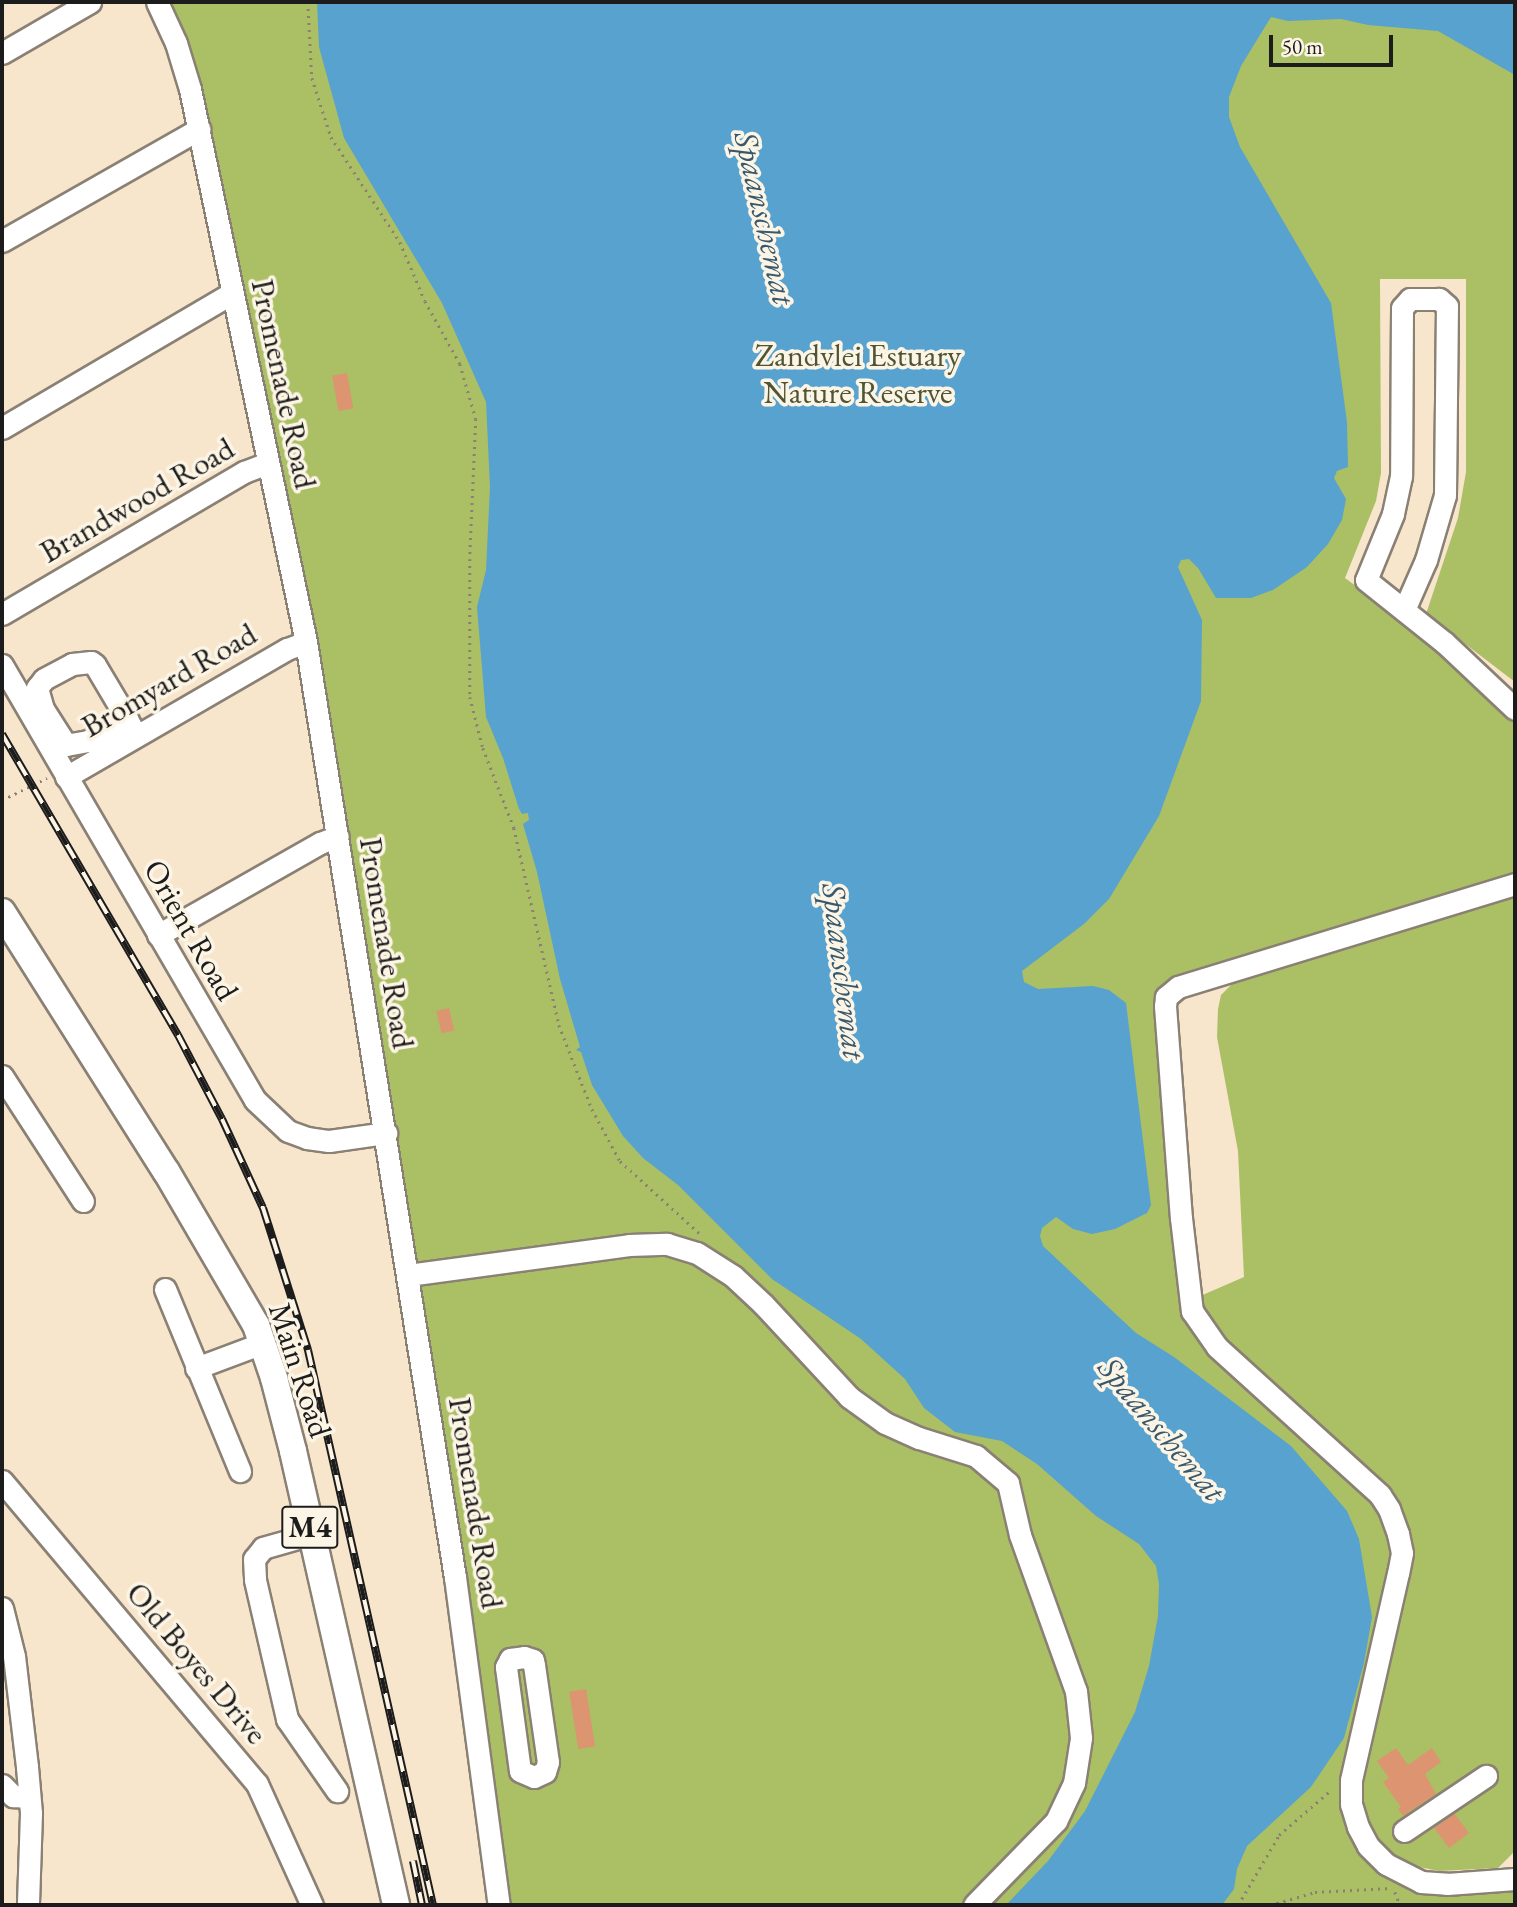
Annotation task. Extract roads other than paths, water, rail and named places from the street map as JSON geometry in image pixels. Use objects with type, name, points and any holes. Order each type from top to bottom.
[{"type":"main road","name":"Main Road","points":[[2,912],[166,1171],[247,1308],[263,1343],[312,1534],[396,1905]]},
{"type":"street","points":[[2,53],[90,2]]},
{"type":"street","name":"Promenade Road","points":[[157,2],[182,61],[199,129],[306,642],[408,1275],[480,1751],[499,1905]]},
{"type":"street","points":[[2,241],[199,129]]},
{"type":"street","points":[[2,428],[232,293]]},
{"type":"street","points":[[1409,614],[1445,495],[1447,306],[1439,299],[1410,299],[1402,308],[1401,476],[1393,514],[1366,580],[1409,614],[1515,709]]},
{"type":"street","name":"Brandwood Road","points":[[2,614],[244,472],[268,463]]},
{"type":"street","name":"Bromyard Road","points":[[64,774],[131,728],[306,642]]},
{"type":"street","name":"Orient Road","points":[[2,665],[255,1100],[269,1117],[288,1131],[307,1138],[329,1141],[386,1133]]},
{"type":"street","points":[[158,935],[320,843],[338,836]]},
{"type":"street","points":[[1515,884],[1178,987],[1166,998],[1165,1006],[1182,1231],[1192,1311],[1217,1347],[1380,1495],[1389,1509],[1398,1534],[1402,1553],[1356,1751],[1351,1804],[1358,1827],[1368,1846],[1386,1864],[1421,1882],[1447,1884],[1515,1879]]},
{"type":"street","points":[[2,1076],[83,1201]]},
{"type":"street","points":[[408,1275],[629,1245],[667,1244],[697,1253],[733,1276],[763,1304],[849,1397],[885,1423],[919,1438],[976,1456],[1008,1483],[1020,1535],[1076,1691],[1081,1738],[1074,1783],[1056,1821],[974,1905]]},
{"type":"street","points":[[165,1289],[240,1471]]},
{"type":"street","points":[[196,1368],[263,1343]]},
{"type":"street","name":"Old Boyes Drive","points":[[2,1481],[257,1784],[312,1905]]},
{"type":"street","points":[[312,1534],[262,1548],[254,1559],[255,1580],[287,1719],[337,1791]]},
{"type":"street","points":[[2,1608],[13,1656],[29,1797],[28,1905]]},
{"type":"street","points":[[516,1657],[528,1658],[534,1665],[548,1767],[540,1776],[534,1777],[520,1771],[517,1746],[506,1667],[510,1659],[516,1657]]},
{"type":"street","points":[[480,1751],[546,1743]]},
{"type":"street","points":[[1404,1831],[1486,1776]]},
{"type":"street","points":[[2,1785],[13,1796],[29,1797]]},
{"type":"water","name":"Zandvlei Estuary Nature Reserve","points":[[317,2],[1515,2],[1515,75],[1438,31],[1368,25],[1341,19],[1288,21],[1271,17],[1241,66],[1229,97],[1229,117],[1240,147],[1331,303],[1347,422],[1348,467],[1337,471],[1334,478],[1346,499],[1342,520],[1328,544],[1307,567],[1273,590],[1251,598],[1216,598],[1198,568],[1189,559],[1181,560],[1178,567],[1202,620],[1201,701],[1159,816],[1109,899],[1084,924],[1022,971],[1024,982],[1038,989],[1093,986],[1109,990],[1126,1003],[1151,1205],[1147,1213],[1115,1229],[1092,1234],[1073,1229],[1056,1217],[1042,1228],[1040,1236],[1043,1246],[1136,1333],[1174,1357],[1291,1446],[1347,1511],[1359,1539],[1372,1617],[1364,1663],[1344,1738],[1311,1787],[1247,1846],[1237,1869],[1234,1889],[1222,1905],[1006,1905],[1048,1861],[1085,1811],[1135,1712],[1149,1666],[1158,1616],[1159,1584],[1156,1566],[1139,1544],[1096,1516],[1037,1464],[1002,1441],[955,1432],[924,1408],[905,1379],[861,1339],[772,1279],[678,1185],[643,1158],[623,1136],[592,1085],[581,1052],[576,1050],[580,1047],[560,979],[537,872],[523,824],[529,820],[528,813],[522,814],[519,809],[503,758],[486,717],[477,607],[486,570],[490,487],[486,402],[442,303],[344,138],[319,47]]},
{"type":"railway","points":[[2,734],[178,1035],[222,1119],[263,1208],[308,1350],[433,1905]]},
{"type":"railway","points":[[413,1861],[422,1905]]},
{"type":"water label","name":"Spaanschemat","points":[[765,218]]},
{"type":"water label","name":"Spaanschemat","points":[[844,971]]},
{"type":"water label","name":"Spaanschemat","points":[[1162,1429]]}]
